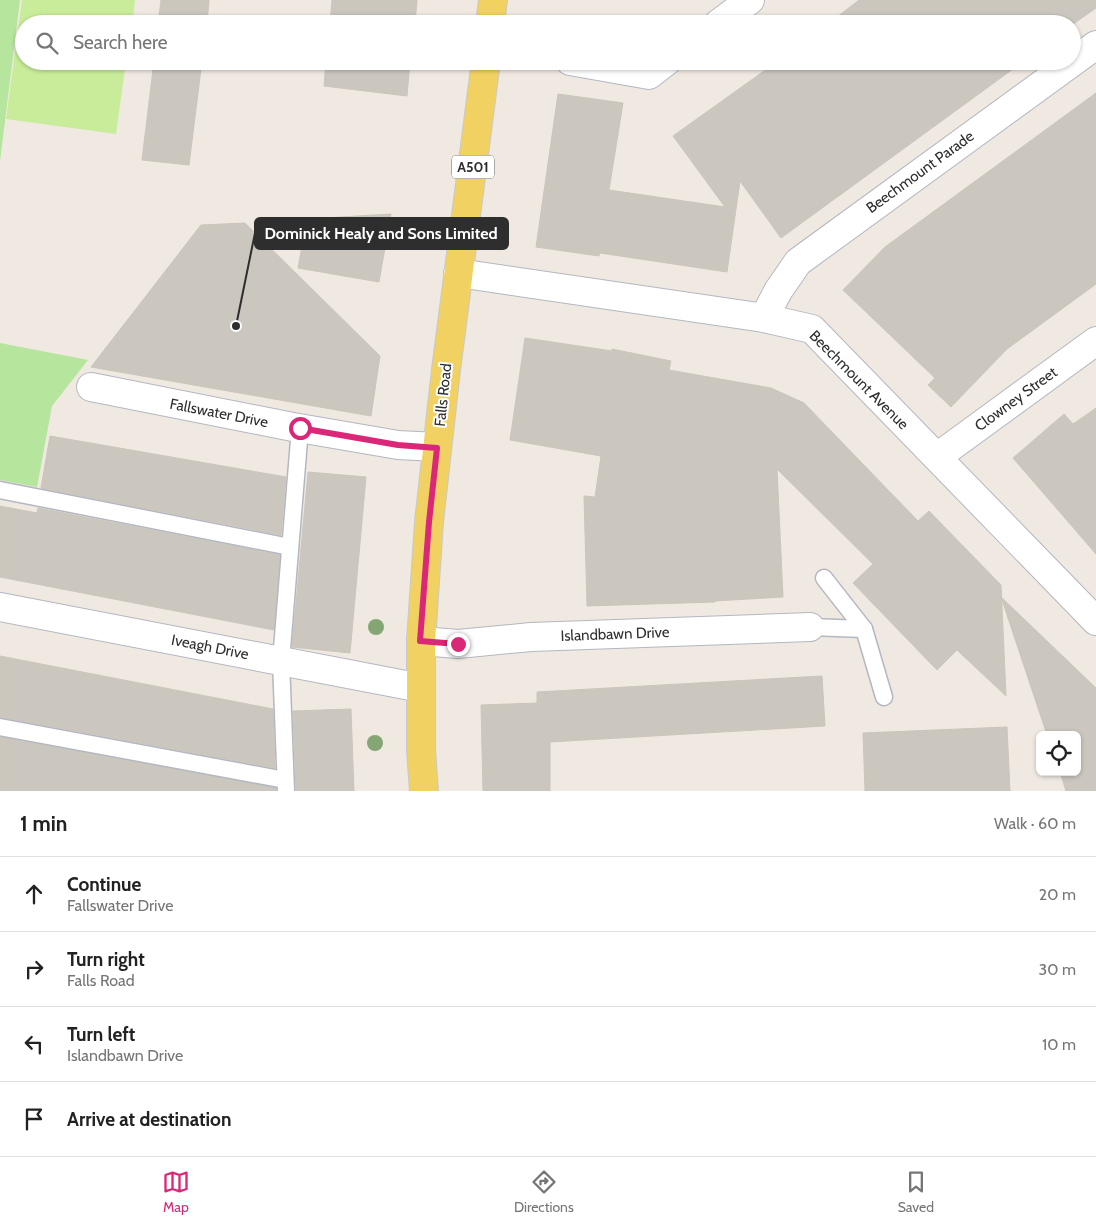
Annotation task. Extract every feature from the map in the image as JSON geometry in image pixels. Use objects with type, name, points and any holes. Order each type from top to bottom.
[{"type":"main road","points":[[491,15],[493,0]]},
{"type":"main road","name":"Falls Road","points":[[424,791],[420,641],[429,522],[458,273],[485,70]]},
{"type":"street","points":[[730,15],[750,0]]},
{"type":"street","name":"Beechmount Parade","points":[[1081,55],[1096,44]]},
{"type":"street","points":[[620,70],[648,75],[655,70]]},
{"type":"street","name":"Beechmount Parade","points":[[764,318],[778,291],[798,262],[1060,70]]},
{"type":"street","name":"Beechmount Avenue","points":[[458,273],[764,318],[812,329],[1096,621]]},
{"type":"street","name":"Clowney Street","points":[[937,457],[1096,341]]},
{"type":"street","name":"Fallswater Drive","points":[[91,387],[300,428],[398,445],[437,448]]},
{"type":"street","name":"Iveagh Drive","points":[[0,607],[421,688]]},
{"type":"street","name":"Islandbawn Drive","points":[[420,641],[458,644],[531,637],[810,627]]},
{"type":"lane","points":[[0,727],[286,786],[281,661],[300,428]]},
{"type":"lane","points":[[0,490],[290,548]]},
{"type":"lane","points":[[824,578],[864,629],[884,698]]},
{"type":"lane","points":[[810,627],[864,629]]},
{"type":"green space","points":[[0,0],[20,0],[18,15],[15,15],[15,40],[0,161]]},
{"type":"green space","points":[[22,0],[135,0],[133,15],[20,15]]},
{"type":"green space","points":[[15,52],[15,70],[125,70],[116,134],[6,119]]},
{"type":"green space","points":[[0,343],[88,360],[52,406],[37,487],[0,480]]},
{"type":"building","points":[[161,0],[209,0],[208,15],[159,15]]},
{"type":"building","points":[[332,0],[417,0],[416,15],[331,15]]},
{"type":"building","points":[[859,0],[1096,0],[1096,8],[1081,19],[1081,15],[840,15]]},
{"type":"building","points":[[153,70],[201,70],[189,165],[142,160]]},
{"type":"building","points":[[325,70],[409,70],[407,96],[324,86]]},
{"type":"building","points":[[765,70],[1012,70],[781,238],[740,181],[727,272],[600,253],[599,256],[536,247],[558,94],[623,103],[609,190],[725,207],[673,136]]},
{"type":"building","points":[[1096,93],[1096,284],[1007,349],[951,407],[928,385],[935,378],[843,290],[885,247]]},
{"type":"building","points":[[391,214],[379,282],[298,268],[307,219]]},
{"type":"building","points":[[245,223],[380,356],[371,416],[91,367],[201,225]]},
{"type":"building","points":[[525,338],[612,351],[612,349],[671,361],[669,370],[771,388],[804,403],[918,521],[929,511],[1001,585],[1006,696],[957,650],[937,670],[853,583],[873,564],[777,469],[783,597],[715,602],[587,606],[584,496],[595,497],[601,456],[510,440]]},
{"type":"building","points":[[1096,408],[1096,554],[1013,458],[1064,414],[1073,424]]},
{"type":"building","points":[[50,436],[286,477],[281,535],[41,488]]},
{"type":"building","points":[[308,472],[366,477],[350,653],[292,647]]},
{"type":"building","points":[[0,506],[37,513],[38,508],[280,555],[274,630],[0,577]]},
{"type":"building","points":[[1001,597],[1096,688],[1096,791],[1066,791],[1061,776],[1081,776],[1081,731],[1046,731]]},
{"type":"building","points":[[0,656],[273,709],[275,768],[0,717]]},
{"type":"building","points":[[822,676],[825,726],[550,742],[550,791],[483,791],[481,705],[537,703],[537,692]]},
{"type":"building","points":[[351,709],[354,791],[296,791],[293,711]]},
{"type":"building","points":[[1007,727],[1010,791],[865,791],[863,733]]},
{"type":"building","points":[[0,737],[276,788],[276,791],[0,791]]},
{"type":"place","name":"Dominick Healy and Sons Limited","points":[[236,326]]},
{"type":"route","points":[[300,428],[398,445],[437,448],[420,641],[458,644]]}]
